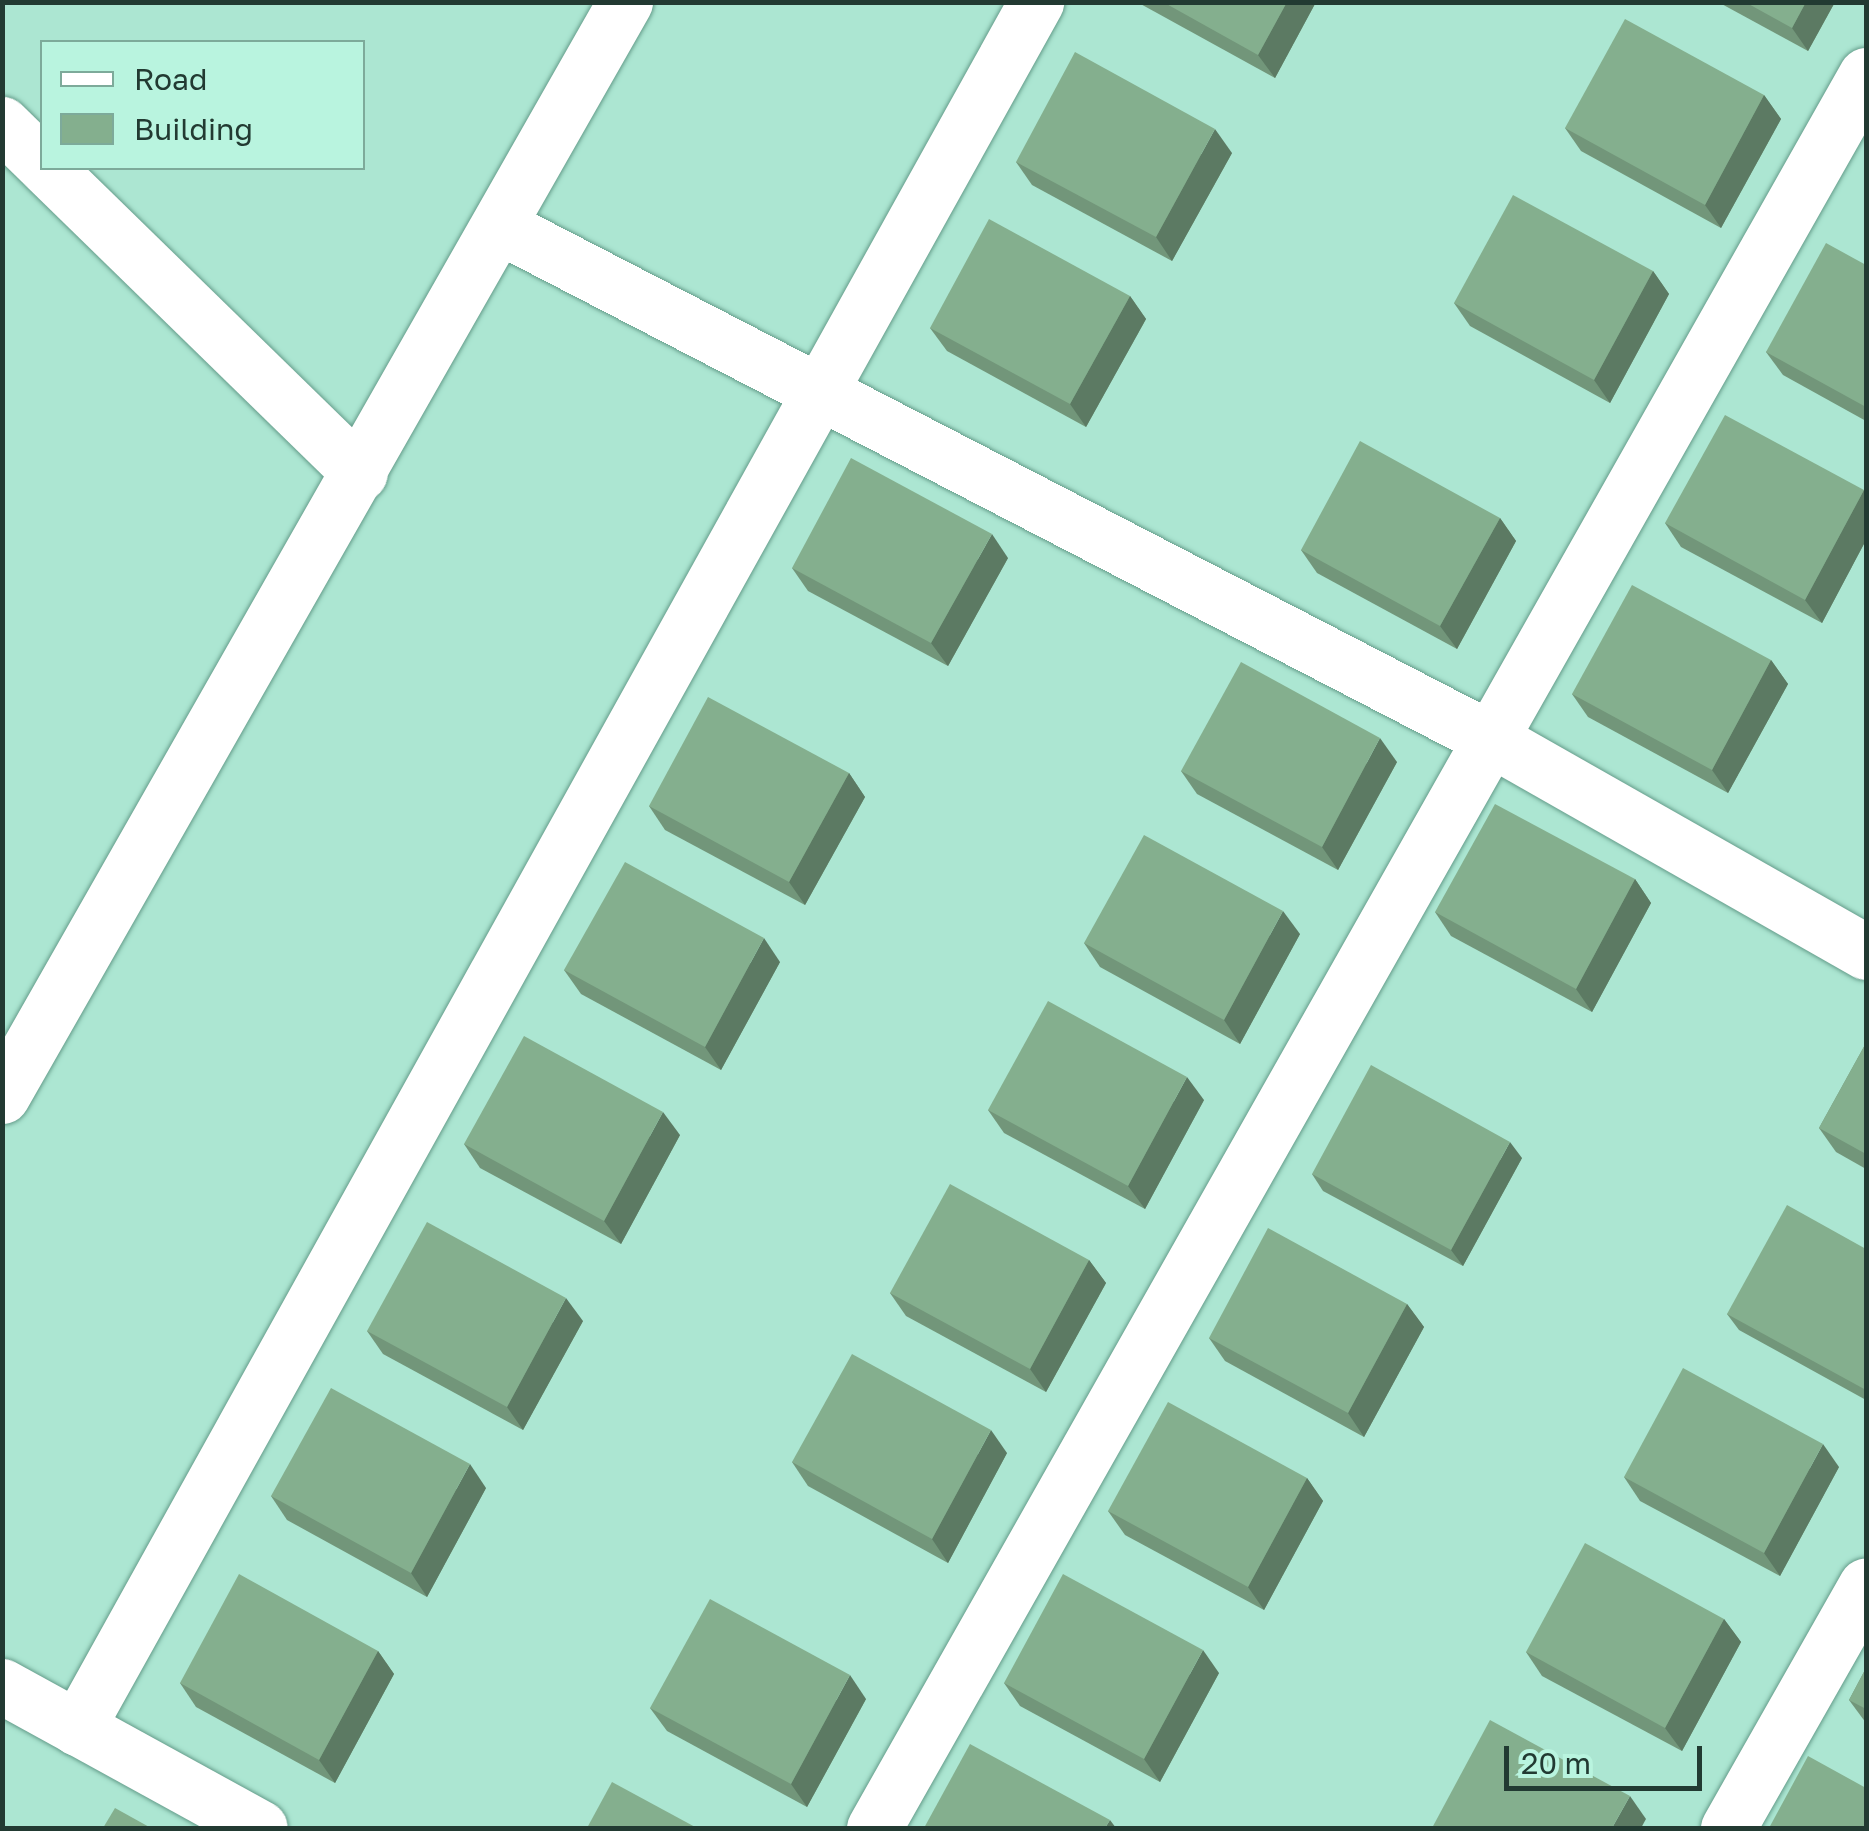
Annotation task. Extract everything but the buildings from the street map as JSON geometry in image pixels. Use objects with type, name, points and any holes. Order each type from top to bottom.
[{"type":"street","points":[[2,1096],[625,2]]},
{"type":"street","points":[[77,1728],[1036,2]]},
{"type":"street","points":[[874,1828],[1866,76]]},
{"type":"street","points":[[2,124],[40,160]]},
{"type":"street","points":[[50,170],[360,472]]},
{"type":"street","points":[[499,226],[822,386],[1491,739],[1866,952]]},
{"type":"street","points":[[1728,1828],[1866,1585]]},
{"type":"street","points":[[2,1686],[260,1828]]}]
